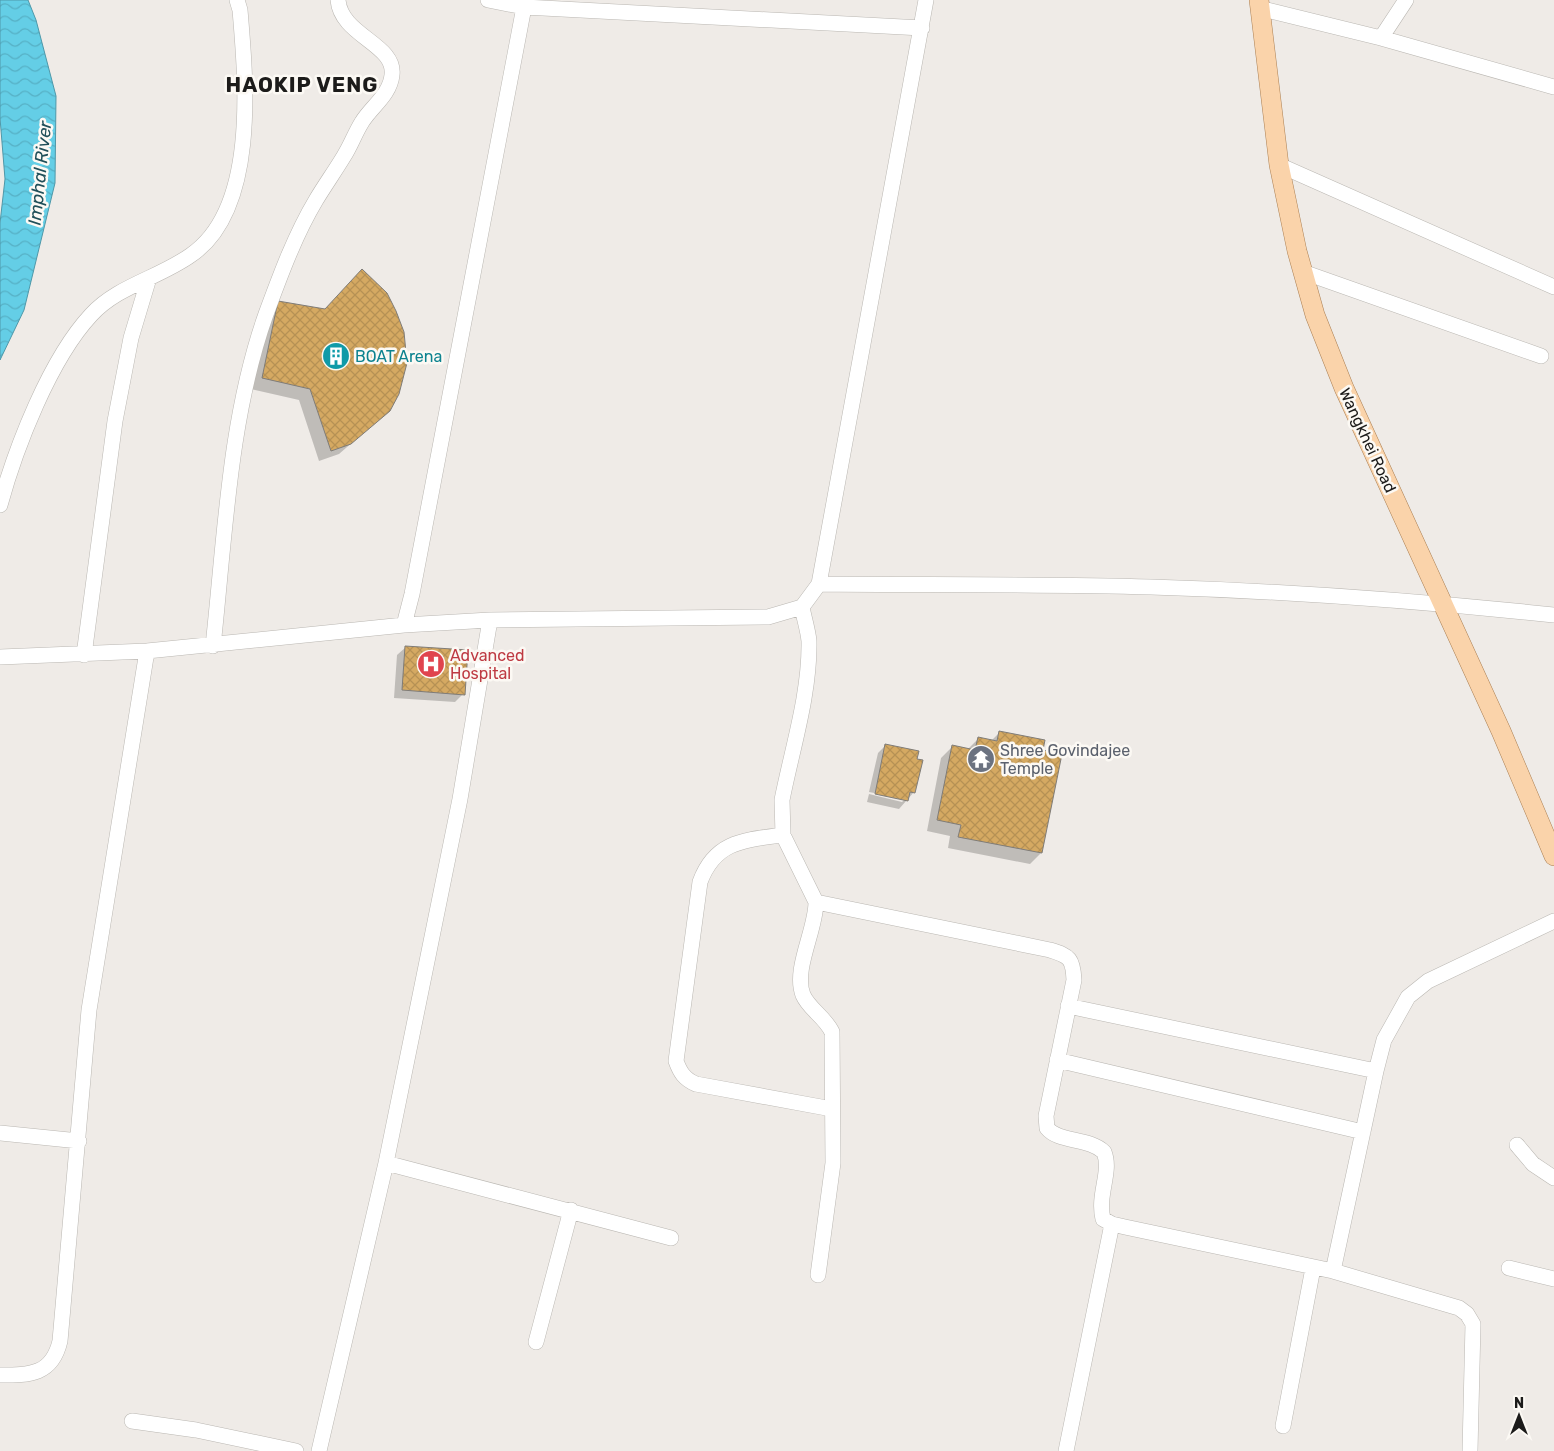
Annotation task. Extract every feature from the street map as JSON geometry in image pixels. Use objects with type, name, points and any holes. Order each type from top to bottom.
[{"type":"main road","name":"Wangkhei Road","points":[[1259,4],[1279,165],[1303,272],[1315,315],[1332,360],[1501,731],[1554,856]]},
{"type":"street","points":[[0,505],[10,468],[58,363],[91,315],[109,299],[193,254],[218,226],[229,208],[243,133],[245,88],[240,10],[237,0]]},
{"type":"street","points":[[213,646],[234,461],[248,377],[266,315],[295,242],[315,202],[363,121],[380,101],[392,75],[389,58],[350,27],[339,11],[338,0]]},
{"type":"street","points":[[488,0],[524,7],[922,28]]},
{"type":"street","points":[[0,657],[147,651],[213,646],[404,625],[490,620],[768,618],[802,607],[819,584],[926,0]]},
{"type":"street","points":[[1381,38],[1406,0]]},
{"type":"street","points":[[1259,4],[1554,87]]},
{"type":"street","points":[[404,625],[412,594],[524,7]]},
{"type":"street","points":[[1279,165],[1554,287]]},
{"type":"street","points":[[1303,272],[1541,356]]},
{"type":"street","points":[[84,655],[115,421],[131,338],[149,278]]},
{"type":"street","points":[[819,584],[1151,587],[1325,595],[1443,603],[1554,615]]},
{"type":"street","points":[[802,607],[809,638],[809,652],[805,689],[782,800],[783,835],[816,902],[816,913],[801,973],[801,984],[809,1005],[826,1021],[832,1032],[833,1163],[818,1275]]},
{"type":"street","points":[[319,1451],[386,1163],[460,799],[490,620]]},
{"type":"street","points":[[0,1375],[26,1375],[40,1371],[57,1355],[60,1341],[89,1010],[147,651]]},
{"type":"street","points":[[783,835],[742,841],[723,849],[713,856],[705,868],[700,882],[676,1061],[679,1071],[687,1080],[696,1084],[832,1109]]},
{"type":"street","points":[[816,902],[1063,954],[1072,962],[1074,980],[1046,1116],[1047,1128],[1056,1135],[1092,1143],[1104,1152],[1107,1167],[1100,1200],[1103,1219],[1112,1224],[1313,1268],[1333,1270],[1446,1303],[1467,1314],[1473,1324],[1474,1340],[1470,1451]]},
{"type":"street","points":[[1333,1270],[1384,1040],[1408,997],[1428,981],[1554,921]]},
{"type":"street","points":[[1068,1006],[1376,1071]]},
{"type":"street","points":[[1057,1060],[1363,1132]]},
{"type":"street","points":[[0,1133],[78,1141]]},
{"type":"street","points":[[1517,1145],[1533,1164],[1554,1178]]},
{"type":"street","points":[[386,1163],[572,1210],[672,1238]]},
{"type":"street","points":[[536,1342],[572,1210]]},
{"type":"street","points":[[1066,1451],[1112,1224]]},
{"type":"street","points":[[1283,1426],[1313,1268]]},
{"type":"street","points":[[1510,1268],[1554,1278]]},
{"type":"street","points":[[132,1422],[196,1430],[296,1451]]},
{"type":"water","name":"Imphal River","points":[[0,0],[28,0],[36,20],[56,96],[55,183],[24,310],[0,360],[0,223],[5,179],[0,118]]},
{"type":"building","name":"BOAT Arena","points":[[362,269],[387,293],[396,311],[404,332],[407,363],[399,394],[390,411],[351,444],[331,451],[310,389],[262,378],[278,301],[325,309]]},
{"type":"building","points":[[405,646],[468,650],[465,695],[402,690]]},
{"type":"building","points":[[999,731],[1045,740],[1043,750],[1062,754],[1042,853],[958,837],[961,825],[937,820],[952,745],[975,750],[978,737],[997,741]]},
{"type":"building","points":[[885,744],[919,751],[917,759],[923,760],[915,793],[910,792],[908,801],[875,794]]},
{"type":"place","name":"BOAT Arena","points":[[336,356]]},
{"type":"place","name":"Advanced Hospital","points":[[431,664]]},
{"type":"place","name":"Shree Govindajee Temple","points":[[981,759]]},
{"type":"district","name":"HAOKIP VENG","points":[[302,85]]}]
